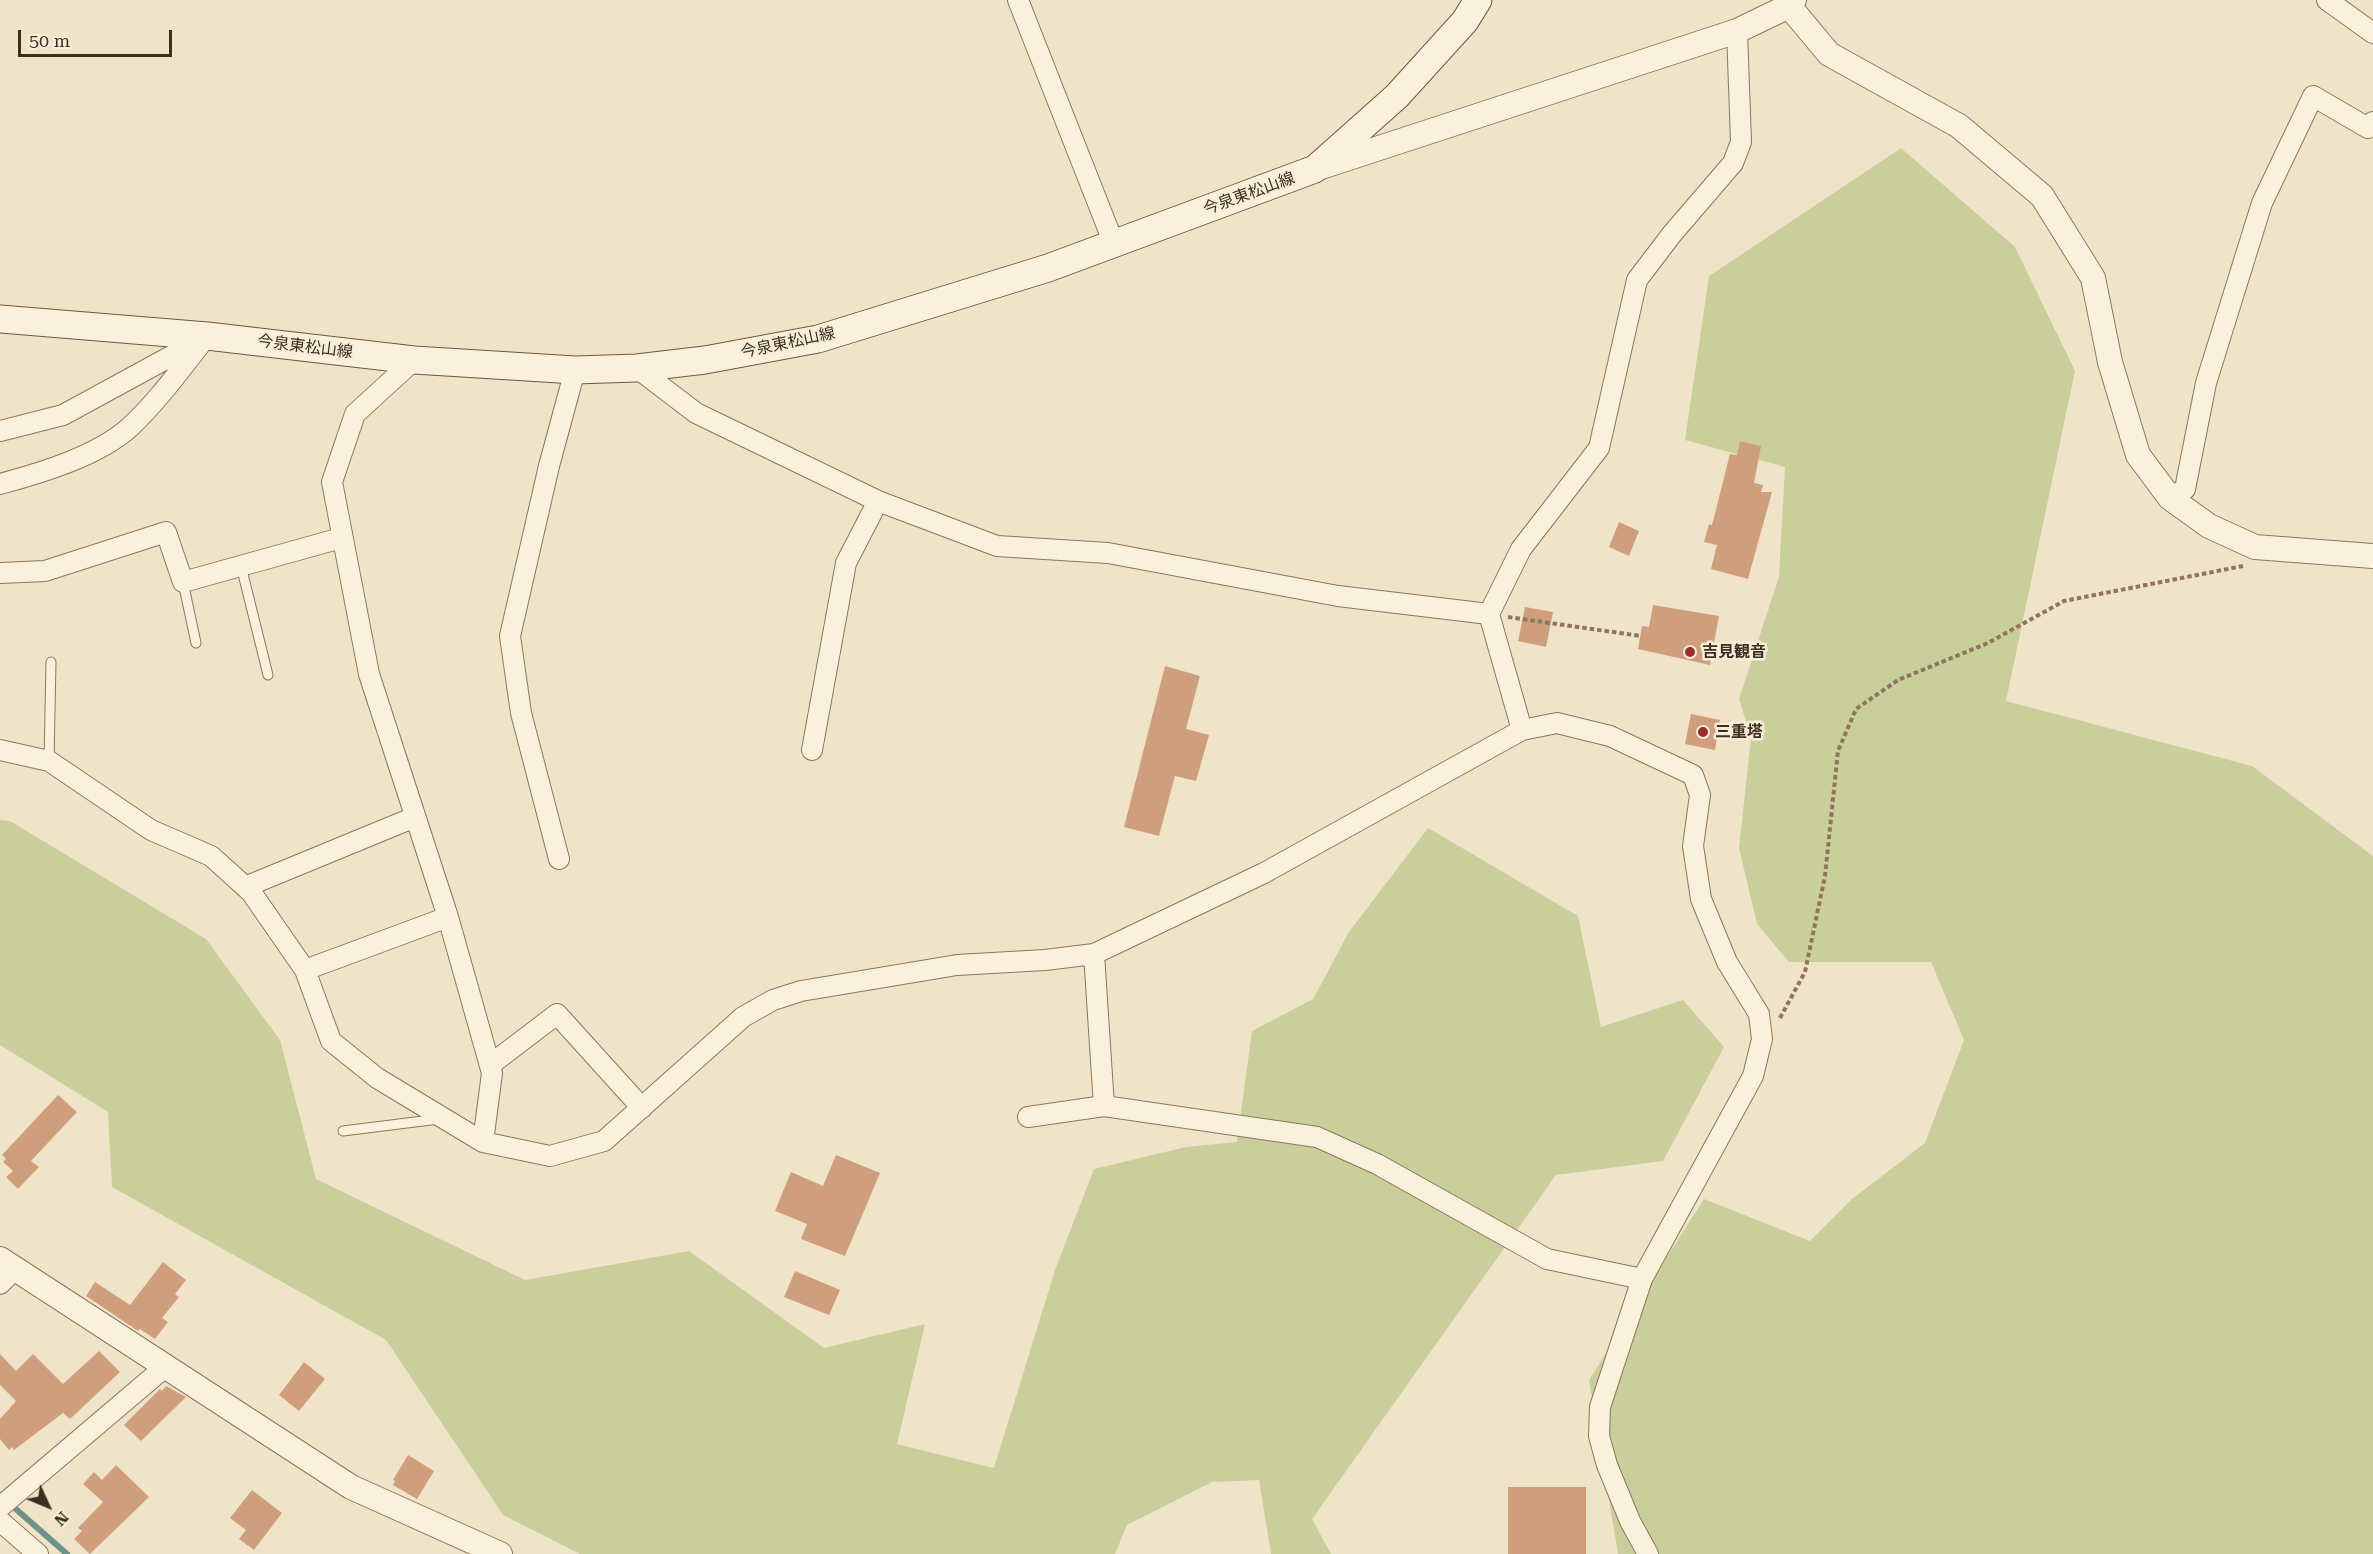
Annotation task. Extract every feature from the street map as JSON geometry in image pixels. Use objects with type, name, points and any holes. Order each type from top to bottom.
[{"type":"main road","name":"今泉東松山線","points":[[0,319],[207,336],[414,360],[575,370],[637,368],[705,360],[818,339],[1048,268],[1316,170],[1397,96],[1466,21],[1478,0]]},
{"type":"street","points":[[1018,0],[1114,244]]},
{"type":"street","points":[[2327,0],[2373,33]]},
{"type":"street","points":[[1316,170],[1737,31],[1792,3],[1829,54],[1959,126],[2042,196],[2093,278],[2110,362],[2138,455],[2170,498],[2209,526],[2255,547],[2373,556]]},
{"type":"street","points":[[1522,730],[1489,614],[1521,549],[1599,448],[1637,280],[1672,234],[1733,163],[1741,142],[1737,31]]},
{"type":"street","points":[[2170,498],[2185,489],[2206,383],[2262,204],[2313,96],[2368,128],[2373,122]]},
{"type":"street","points":[[0,431],[63,415],[207,336]]},
{"type":"street","points":[[0,484],[46,471],[87,453],[129,428],[207,336]]},
{"type":"street","points":[[414,360],[355,414],[332,482],[369,674],[448,917],[492,1073],[483,1142]]},
{"type":"street","points":[[637,368],[696,413],[878,501],[997,546],[1108,553],[1338,596],[1489,614]]},
{"type":"street","points":[[559,859],[521,712],[510,636],[549,466],[575,370]]},
{"type":"street","points":[[812,750],[846,563],[878,501]]},
{"type":"street","points":[[0,573],[45,572],[166,532],[183,582],[341,538]]},
{"type":"street","points":[[0,750],[49,762],[151,830],[211,856],[245,888],[305,970],[332,1041],[377,1078],[483,1142],[550,1156],[604,1141],[743,1017],[773,1000],[801,991],[957,965],[1045,960],[1094,954],[1264,873],[1522,730],[1557,723],[1610,736],[1693,776],[1700,795],[1693,846],[1701,899],[1727,962],[1759,1014],[1762,1039],[1753,1076],[1642,1279],[1600,1407],[1599,1436],[1614,1484],[1648,1554]]},
{"type":"street","points":[[245,888],[415,817]]},
{"type":"street","points":[[305,970],[448,917]]},
{"type":"street","points":[[1094,954],[1104,1106]]},
{"type":"street","points":[[490,1065],[557,1014],[642,1108]]},
{"type":"street","points":[[1028,1117],[1104,1106],[1317,1137],[1377,1164],[1547,1259],[1642,1279]]},
{"type":"street","points":[[5,1271],[165,1367],[351,1487],[500,1554]]},
{"type":"street","points":[[0,1507],[165,1367]]},
{"type":"street","points":[[0,1521],[38,1554]]},
{"type":"lane","points":[[241,566],[268,675]]},
{"type":"lane","points":[[183,582],[196,643]]},
{"type":"lane","points":[[49,762],[51,662]]},
{"type":"lane","points":[[343,1131],[444,1118]]},
{"type":"path","points":[[1760,1052],[1805,972],[1825,876],[1838,751],[1856,709],[1898,680],[1988,643],[2064,601],[2252,564]]},
{"type":"path","points":[[1529,621],[1641,636]]},
{"type":"green space","points":[[1901,148],[2015,247],[2075,371],[2006,701],[2252,766],[2373,856],[2373,1554],[1618,1554],[1589,1380],[1704,1199],[1810,1241],[1852,1199],[1925,1143],[1964,1040],[1931,962],[1789,962],[1757,924],[1739,848],[1751,738],[1739,699],[1779,577],[1785,467],[1685,440],[1709,276]]},
{"type":"green space","points":[[0,820],[10,821],[206,939],[280,1040],[316,1179],[525,1280],[689,1251],[824,1348],[925,1324],[897,1444],[994,1468],[1055,1270],[1094,1169],[1186,1147],[1237,1142],[1252,1031],[1313,999],[1349,932],[1428,828],[1578,916],[1601,1027],[1683,1000],[1724,1047],[1663,1161],[1556,1175],[1312,1519],[1331,1554],[1271,1554],[1259,1480],[1212,1482],[1127,1525],[1115,1554],[580,1554],[503,1515],[386,1340],[112,1187],[108,1112],[0,1045]]},
{"type":"building","points":[[1740,441],[1761,446],[1754,483],[1763,485],[1761,492],[1772,492],[1748,579],[1711,569],[1717,545],[1704,542],[1709,524],[1712,525],[1730,454],[1737,455]]},
{"type":"building","points":[[1619,522],[1639,531],[1629,556],[1609,547]]},
{"type":"building","points":[[1653,605],[1719,616],[1710,665],[1638,649],[1642,626],[1649,627]]},
{"type":"building","points":[[1525,607],[1553,612],[1546,647],[1518,641]]},
{"type":"building","points":[[1165,666],[1200,676],[1186,729],[1209,735],[1196,781],[1175,776],[1159,836],[1124,827]]},
{"type":"building","name":"三重塔","points":[[1691,714],[1720,720],[1715,750],[1685,744]]},
{"type":"building","points":[[58,1095],[77,1112],[31,1161],[39,1167],[18,1189],[6,1177],[13,1171],[3,1162],[6,1159],[2,1155]]},
{"type":"building","points":[[836,1155],[880,1173],[845,1256],[801,1239],[807,1224],[775,1211],[791,1172],[823,1186]]},
{"type":"building","points":[[163,1262],[186,1280],[175,1294],[179,1297],[162,1318],[168,1322],[155,1339],[140,1329],[138,1331],[86,1296],[95,1282],[130,1305]]},
{"type":"building","points":[[795,1271],[840,1290],[829,1315],[784,1297]]},
{"type":"building","points":[[99,1351],[120,1372],[70,1419],[63,1413],[14,1450],[12,1447],[9,1450],[0,1439],[0,1419],[16,1401],[0,1385],[0,1354],[16,1371],[33,1354],[63,1384]]},
{"type":"building","points":[[304,1362],[325,1379],[299,1411],[279,1395]]},
{"type":"building","points":[[166,1386],[186,1397],[141,1441],[124,1425],[160,1389],[162,1391]]},
{"type":"building","points":[[408,1455],[434,1471],[417,1499],[393,1485],[395,1481],[393,1480]]},
{"type":"building","points":[[116,1465],[149,1497],[90,1554],[74,1539],[82,1531],[78,1528],[103,1502],[83,1484],[94,1472],[102,1480]]},
{"type":"building","points":[[1508,1487],[1586,1487],[1586,1554],[1508,1554]]},
{"type":"building","points":[[252,1490],[282,1513],[254,1550],[239,1539],[246,1530],[230,1518]]},
{"type":"waterway","points":[[9,1503],[67,1554]]},
{"type":"place","name":"吉見観音","points":[[1690,652]]},
{"type":"place","name":"三重塔","points":[[1703,732]]}]
